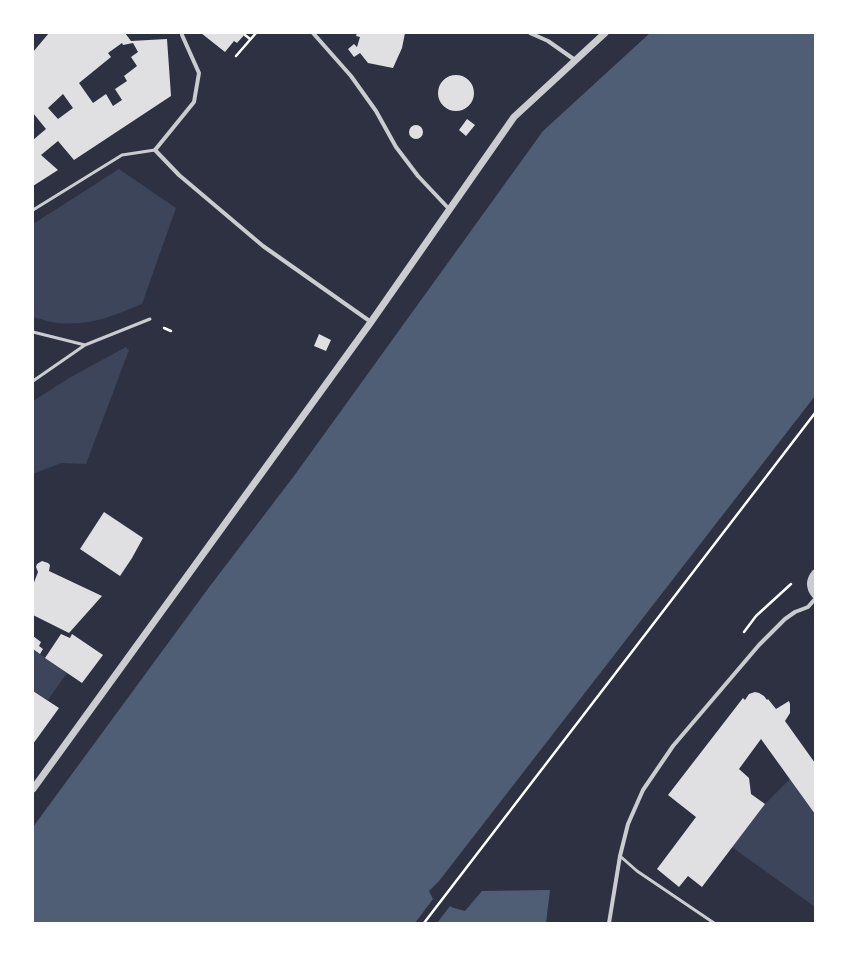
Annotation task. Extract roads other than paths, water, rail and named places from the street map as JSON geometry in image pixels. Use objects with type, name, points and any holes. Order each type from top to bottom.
[{"type":"street","points":[[313,33],[351,76],[376,111],[396,147],[418,176],[450,210]]},
{"type":"street","points":[[530,33],[548,41],[575,60]]},
{"type":"street","points":[[33,789],[371,322],[514,118],[605,33]]},
{"type":"street","points":[[181,34],[199,73],[194,102],[155,150],[179,175],[263,246],[371,322]]},
{"type":"street","points":[[815,573],[810,584],[815,595]]},
{"type":"street","points":[[609,923],[617,883],[620,856],[628,824],[643,790],[673,746],[758,645],[785,619],[795,612],[808,607],[815,599]]},
{"type":"lane","points":[[33,210],[122,155],[155,150]]},
{"type":"lane","points":[[33,381],[85,345],[150,319]]},
{"type":"lane","points":[[33,332],[85,345]]},
{"type":"lane","points":[[620,856],[637,871],[714,923]]}]
